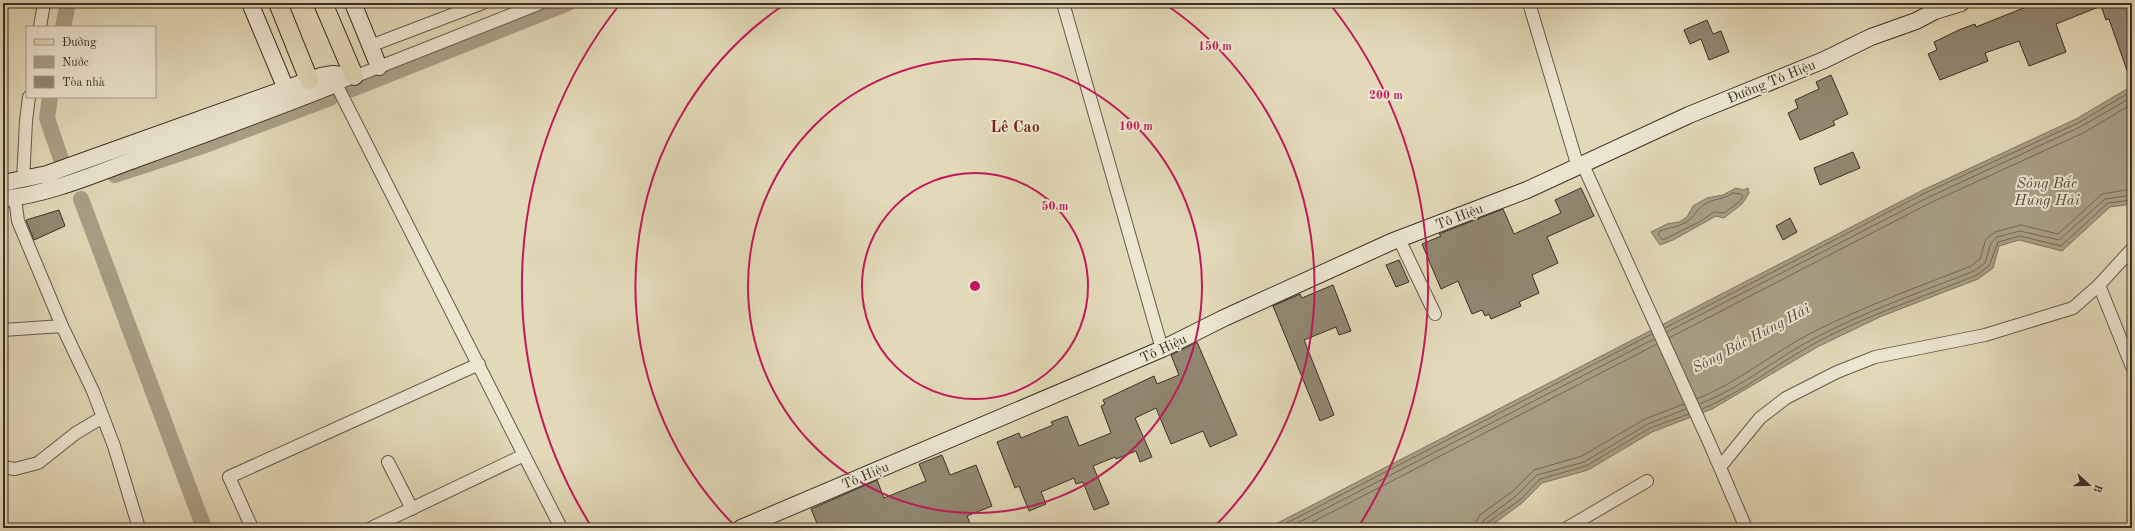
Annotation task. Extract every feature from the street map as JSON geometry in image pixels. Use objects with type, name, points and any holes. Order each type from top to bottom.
[{"type":"main road","points":[[250,3],[286,89]]},
{"type":"main road","points":[[278,3],[309,80]]},
{"type":"main road","points":[[11,189],[47,174],[309,80],[333,74],[354,76],[323,3]]},
{"type":"main road","points":[[353,3],[379,66]]},
{"type":"main road","name":"Đường Tô Hiệu","points":[[1581,166],[1689,115],[1824,60],[1871,37],[1916,22],[1933,7],[1961,3]]},
{"type":"main road","points":[[11,189],[34,195],[279,107],[336,84]]},
{"type":"main road","name":"Tô Hiệu","points":[[741,528],[1162,349],[1224,318],[1399,239],[1527,190],[1581,166]]},
{"type":"street","points":[[40,26],[44,3]]},
{"type":"street","points":[[370,46],[483,3]]},
{"type":"street","points":[[541,3],[336,84],[561,528]]},
{"type":"street","points":[[1063,3],[1162,349]]},
{"type":"street","points":[[1529,3],[1581,166],[1720,466],[1746,528]]},
{"type":"street","points":[[30,98],[11,189],[18,221],[62,326],[103,417],[114,446],[139,528]]},
{"type":"street","points":[[1399,239],[1435,314]]},
{"type":"street","points":[[1720,466],[1760,418],[1786,398],[1837,372],[1875,357],[1984,335],[2072,308],[2099,285],[2132,249]]},
{"type":"street","points":[[2099,285],[2132,367]]},
{"type":"street","points":[[3,330],[62,326]]},
{"type":"street","points":[[252,528],[229,477],[479,364]]},
{"type":"street","points":[[3,467],[15,469],[38,463],[76,433],[103,417]]},
{"type":"street","points":[[371,528],[524,455]]},
{"type":"street","points":[[388,462],[412,509]]},
{"type":"street","points":[[1567,528],[1647,481]]},
{"type":"water","name":"Sông Bắc Hưng Hải","points":[[2132,86],[2132,204],[2110,207],[2062,251],[2019,240],[1999,246],[1993,268],[1978,279],[1882,316],[1819,346],[1712,409],[1652,432],[1588,470],[1542,483],[1522,503],[1488,528],[1268,528],[1923,190],[2076,119]]},
{"type":"water","points":[[1736,188],[1743,190],[1748,188],[1749,193],[1742,204],[1724,218],[1716,216],[1673,240],[1660,245],[1651,232],[1667,224],[1679,222],[1687,217],[1693,206],[1707,198],[1723,195]]},
{"type":"building","points":[[2036,3],[2132,3],[2132,78],[2130,79],[2109,19],[2106,20],[2101,6],[2056,24],[2066,52],[2029,66],[2019,41],[1985,53],[1988,61],[1940,80],[1928,54],[1937,50],[1934,42],[1961,29],[1975,24],[1976,27]]},
{"type":"building","points":[[1707,20],[1713,34],[1721,31],[1729,52],[1709,60],[1701,39],[1690,44],[1684,30]]},
{"type":"building","points":[[1831,75],[1848,114],[1833,121],[1835,125],[1800,140],[1788,113],[1798,108],[1795,100],[1819,89],[1816,82]]},
{"type":"building","points":[[1853,152],[1860,168],[1820,185],[1814,168]]},
{"type":"building","points":[[1581,188],[1594,216],[1547,237],[1558,263],[1532,275],[1539,293],[1519,302],[1521,306],[1491,319],[1489,314],[1485,316],[1482,310],[1472,314],[1458,281],[1441,289],[1422,244],[1441,236],[1439,234],[1503,209],[1514,234],[1561,213],[1555,200]]},
{"type":"building","points":[[59,210],[65,226],[34,240],[26,220]]},
{"type":"building","points":[[1790,218],[1797,232],[1783,240],[1776,226]]},
{"type":"building","points":[[1399,260],[1409,282],[1396,287],[1386,265]]},
{"type":"building","points":[[1333,285],[1351,331],[1339,335],[1336,327],[1304,340],[1334,415],[1320,421],[1273,306],[1300,294],[1302,298]]},
{"type":"building","points":[[1197,342],[1237,435],[1210,447],[1203,431],[1171,444],[1156,408],[1135,418],[1152,457],[1140,462],[1136,451],[1116,459],[1115,457],[1093,466],[1109,504],[1094,510],[1083,482],[1076,484],[1074,478],[1041,492],[1046,504],[1029,511],[1019,486],[1015,488],[997,442],[1019,433],[1021,438],[1053,425],[1051,422],[1067,416],[1079,446],[1111,433],[1101,406],[1105,404],[1103,400],[1154,376],[1157,384],[1179,375],[1171,355]]},
{"type":"building","points":[[942,455],[950,475],[976,465],[992,506],[967,516],[972,528],[819,528],[811,509],[877,480],[884,498],[926,481],[919,464]]},
{"type":"waterway","points":[[63,26],[68,3]]},
{"type":"waterway","points":[[352,89],[568,3]]},
{"type":"waterway","points":[[50,98],[47,118],[61,159]]},
{"type":"waterway","points":[[115,175],[200,147],[330,98]]},
{"type":"waterway","points":[[81,199],[204,528]]},
{"type":"district","name":"Lê Cao","points":[[1015,126]]}]
